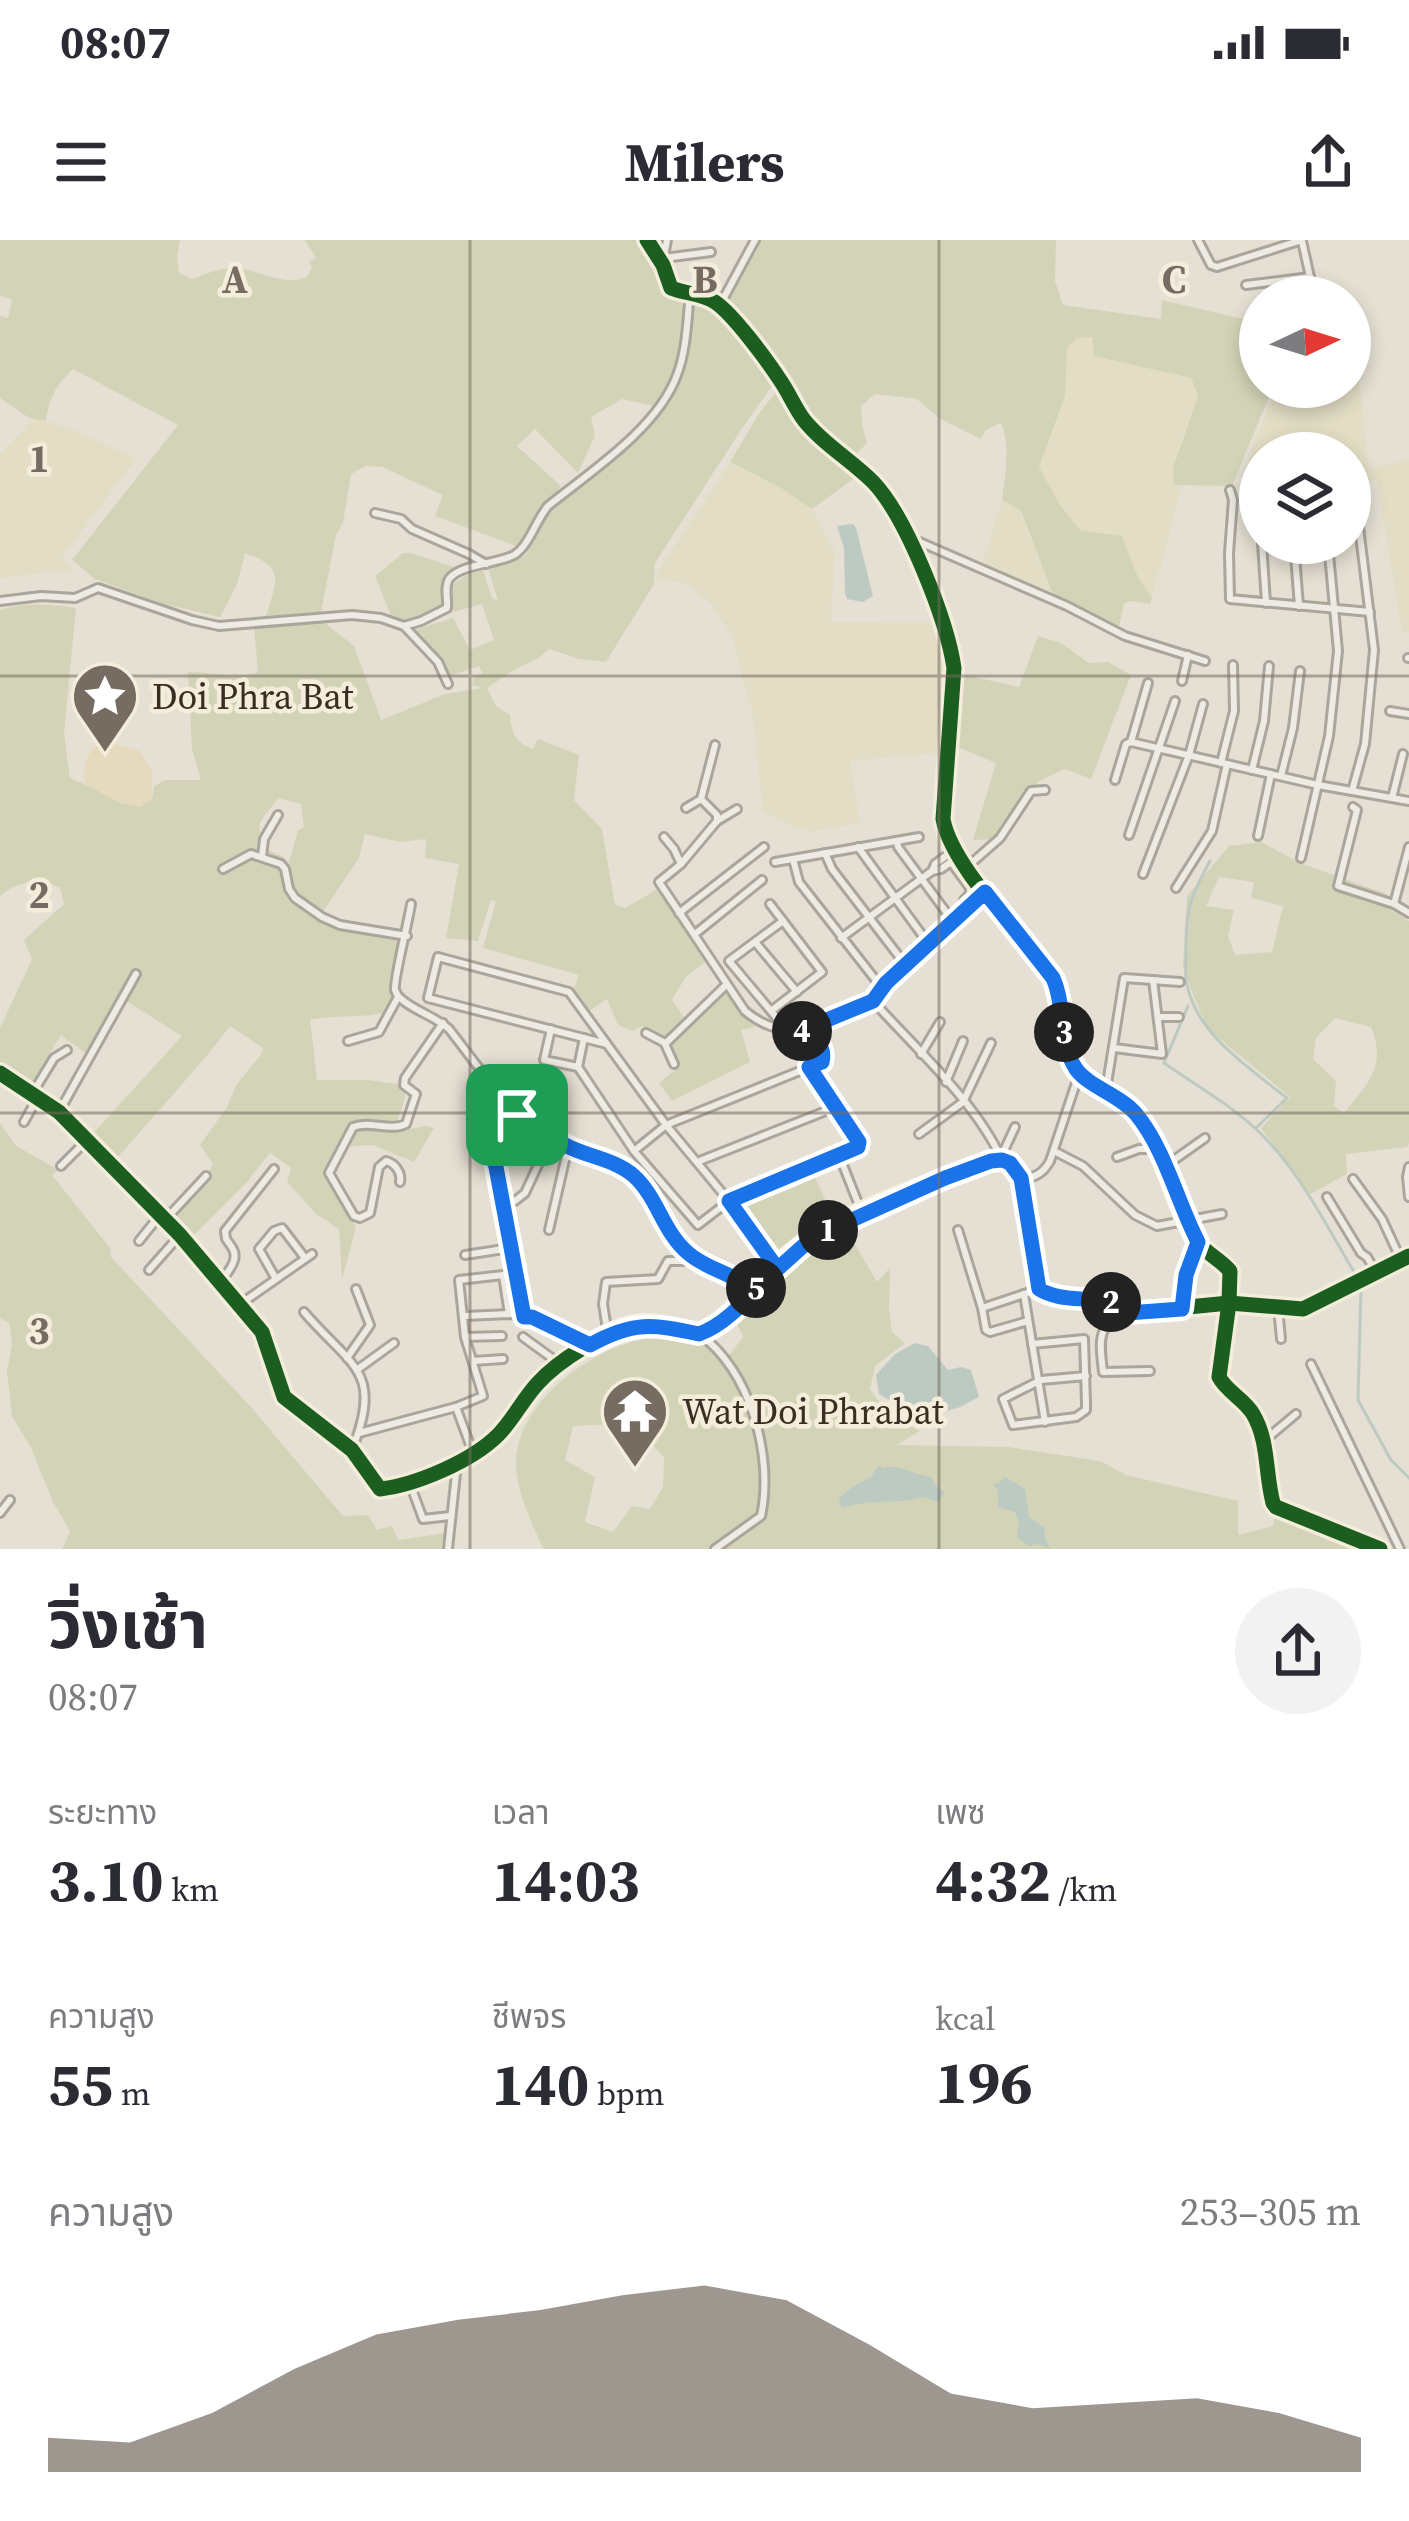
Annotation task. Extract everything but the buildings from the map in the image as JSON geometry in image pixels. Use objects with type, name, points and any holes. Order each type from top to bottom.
[{"type":"street","points":[[647,240],[663,262],[671,287],[702,294],[720,305],[780,380],[814,432],[876,485],[908,537],[954,668],[945,831],[967,868],[1053,978],[1068,1054],[1079,1074],[1132,1109],[1146,1127],[1198,1242],[1230,1271],[1219,1377],[1251,1411],[1264,1441],[1276,1507],[1379,1549]]},
{"type":"street","points":[[663,262],[667,240]]},
{"type":"street","points":[[720,305],[755,240]]},
{"type":"street","points":[[1198,240],[1211,265],[1217,267],[1302,240],[1310,276]]},
{"type":"street","points":[[663,262],[711,252]]},
{"type":"street","points":[[404,626],[447,608],[446,589],[452,576],[515,555],[548,506],[630,439],[664,401],[682,359],[690,293]]},
{"type":"street","points":[[1230,490],[1230,599],[1370,612]]},
{"type":"street","points":[[375,513],[400,519],[412,530],[486,564]]},
{"type":"street","points":[[908,537],[1067,605],[1125,636],[1205,661]]},
{"type":"street","points":[[1263,564],[1266,603]]},
{"type":"street","points":[[1296,564],[1299,606]]},
{"type":"street","points":[[1301,858],[1329,736],[1338,651],[1330,564]]},
{"type":"street","points":[[1352,791],[1365,745],[1374,650],[1364,564]]},
{"type":"street","points":[[0,601],[75,598],[98,587],[219,626],[352,615],[381,618],[404,626],[438,662],[448,684]]},
{"type":"street","points":[[1182,681],[1188,655]]},
{"type":"street","points":[[1176,888],[1212,830],[1234,711],[1233,665]]},
{"type":"street","points":[[1252,770],[1264,721],[1269,666]]},
{"type":"street","points":[[1258,836],[1293,728],[1300,671]]},
{"type":"street","points":[[1131,742],[1148,683]]},
{"type":"street","points":[[1129,835],[1175,701]]},
{"type":"street","points":[[1143,874],[1190,755],[1203,704]]},
{"type":"street","points":[[1390,711],[1409,712]]},
{"type":"street","points":[[1115,780],[1126,744],[1131,742],[1409,801]]},
{"type":"street","points":[[686,808],[701,800],[715,745]]},
{"type":"street","points":[[1392,798],[1403,754]]},
{"type":"street","points":[[967,868],[999,839],[1031,791],[1045,790]]},
{"type":"street","points":[[701,800],[717,820]]},
{"type":"street","points":[[1353,807],[1357,810],[1338,886],[1409,913]]},
{"type":"street","points":[[737,809],[717,820],[658,882],[726,985],[761,1024],[800,1031],[873,1001],[886,983],[985,892]]},
{"type":"street","points":[[262,856],[264,839],[278,815]]},
{"type":"street","points":[[664,837],[681,863]]},
{"type":"street","points":[[775,862],[920,837]]},
{"type":"street","points":[[897,841],[949,916]]},
{"type":"street","points":[[679,913],[764,847]]},
{"type":"street","points":[[1394,904],[1409,847]]},
{"type":"street","points":[[859,848],[925,939]]},
{"type":"street","points":[[932,871],[935,863],[954,850]]},
{"type":"street","points":[[825,853],[832,869],[901,959]]},
{"type":"street","points":[[223,869],[250,854],[262,856],[281,864],[295,898],[322,917],[340,925],[407,936]]},
{"type":"street","points":[[793,859],[800,882],[878,983]]},
{"type":"street","points":[[841,938],[951,862],[970,888],[964,900]]},
{"type":"street","points":[[694,935],[762,880]]},
{"type":"street","points":[[411,904],[396,977],[398,997],[443,1023],[517,1115],[568,1147],[631,1173],[655,1202],[671,1236],[698,1261],[753,1291]]},
{"type":"street","points":[[770,904],[822,972],[771,1011]]},
{"type":"street","points":[[783,921],[729,961],[788,1031]]},
{"type":"street","points":[[755,942],[796,992]]},
{"type":"street","points":[[608,1044],[428,998],[438,957],[569,992],[777,1268]]},
{"type":"street","points":[[59,1112],[136,974]]},
{"type":"street","points":[[1106,1090],[1124,978],[1180,982]]},
{"type":"street","points":[[1113,1048],[1162,1054],[1153,980]]},
{"type":"street","points":[[674,1064],[665,1043],[726,985]]},
{"type":"street","points":[[348,1041],[379,1032],[398,997]]},
{"type":"street","points":[[873,1001],[963,1102],[1021,1178],[1039,1289],[1046,1294],[1115,1302],[1127,1313]]},
{"type":"street","points":[[1157,1017],[1179,1017]]},
{"type":"street","points":[[921,1054],[940,1022]]},
{"type":"street","points":[[400,1182],[393,1164],[383,1163],[370,1213],[360,1218],[354,1216],[329,1173],[353,1126],[406,1124],[416,1094],[405,1086],[405,1078],[443,1023]]},
{"type":"street","points":[[551,1029],[544,1060],[578,1067],[634,1151],[698,1225],[729,1201],[858,1147],[809,1067]]},
{"type":"street","points":[[634,1151],[666,1125],[822,1062],[820,1043],[800,1031]]},
{"type":"street","points":[[646,1033],[665,1043]]},
{"type":"street","points":[[578,1067],[584,1038]]},
{"type":"street","points":[[946,1082],[963,1041]]},
{"type":"street","points":[[919,1134],[963,1102],[991,1043]]},
{"type":"street","points":[[24,1122],[54,1058],[67,1050]]},
{"type":"street","points":[[0,1073],[59,1112],[180,1235],[262,1331],[284,1397],[352,1450],[380,1489],[457,1464],[501,1432],[542,1378],[608,1335],[648,1324],[699,1334],[715,1344],[736,1374],[756,1420],[762,1467],[761,1516],[716,1549]]},
{"type":"street","points":[[1021,1178],[1045,1171],[1079,1074]]},
{"type":"street","points":[[697,1162],[836,1107]]},
{"type":"street","points":[[517,1115],[491,1130],[488,1137],[524,1317]]},
{"type":"street","points":[[1002,1159],[1015,1127]]},
{"type":"street","points":[[515,1201],[525,1193],[551,1136]]},
{"type":"street","points":[[1164,1167],[1205,1138]]},
{"type":"street","points":[[61,1166],[86,1140]]},
{"type":"street","points":[[549,1230],[568,1147]]},
{"type":"street","points":[[1117,1157],[1156,1149]]},
{"type":"street","points":[[1054,1151],[1083,1166],[1136,1215],[1157,1226],[1222,1214]]},
{"type":"street","points":[[839,1155],[862,1214]]},
{"type":"street","points":[[699,1334],[717,1325],[812,1238],[1002,1159]]},
{"type":"street","points":[[220,1283],[236,1257],[225,1232],[274,1169]]},
{"type":"street","points":[[1409,1169],[1409,1196]]},
{"type":"street","points":[[139,1240],[206,1176]]},
{"type":"street","points":[[1150,1371],[1103,1372],[1103,1328],[1114,1318],[1229,1303],[1309,1308],[1405,1258],[1353,1179]]},
{"type":"street","points":[[1328,1198],[1376,1272]]},
{"type":"street","points":[[239,1305],[276,1279],[308,1256],[282,1228],[259,1249],[276,1279]]},
{"type":"street","points":[[958,1230],[985,1327],[990,1332],[1028,1321]]},
{"type":"street","points":[[149,1270],[180,1235]]},
{"type":"street","points":[[1182,1309],[1186,1275],[1198,1242]]},
{"type":"street","points":[[465,1255],[511,1249]]},
{"type":"street","points":[[608,1335],[603,1304],[606,1282],[658,1279],[668,1262],[698,1261]]},
{"type":"street","points":[[359,1433],[483,1396],[465,1337],[459,1280],[503,1275],[509,1314]]},
{"type":"street","points":[[347,1358],[370,1325],[356,1289]]},
{"type":"street","points":[[982,1307],[1039,1289]]},
{"type":"street","points":[[1024,1294],[1045,1422]]},
{"type":"street","points":[[1278,1308],[1281,1339]]},
{"type":"street","points":[[304,1312],[364,1382],[359,1433],[352,1450]]},
{"type":"street","points":[[465,1316],[532,1317],[590,1345]]},
{"type":"street","points":[[465,1337],[502,1336]]},
{"type":"street","points":[[523,1336],[560,1364]]},
{"type":"street","points":[[1032,1344],[1084,1339],[1086,1376],[1084,1414],[1013,1425],[1003,1399],[1038,1382],[1086,1376]]},
{"type":"street","points":[[358,1370],[394,1342]]},
{"type":"street","points":[[473,1361],[503,1359]]},
{"type":"street","points":[[1311,1364],[1400,1549]]},
{"type":"street","points":[[456,1407],[473,1453]]},
{"type":"street","points":[[1264,1441],[1296,1414]]},
{"type":"street","points":[[448,1549],[457,1464]]},
{"type":"street","points":[[409,1481],[423,1520],[452,1516]]},
{"type":"street","points":[[0,1513],[10,1500]]},
{"type":"shaded area","points":[[1093,337],[1095,356],[1191,378],[1198,395],[1173,468],[1174,485],[1182,486],[1152,598],[1122,536],[1080,530],[1039,467],[1065,396],[1067,348],[1076,338]]},
{"type":"shaded area","points":[[1268,408],[1362,408],[1365,432],[1258,432]]},
{"type":"shaded area","points":[[34,418],[74,429],[136,459],[62,557],[74,570],[0,578],[0,454]]},
{"type":"shaded area","points":[[1409,459],[1409,632],[1402,634],[1377,480],[1371,480],[1371,468]]},
{"type":"shaded area","points":[[730,462],[812,509],[835,552],[831,622],[934,623],[951,661],[946,752],[850,761],[860,823],[808,832],[763,813],[752,711],[731,634],[709,602],[687,584],[657,579]]},
{"type":"shaded area","points":[[1002,500],[1020,510],[1054,599],[981,567]]},
{"type":"shaded area","points":[[853,524],[873,596],[863,602],[847,599],[845,594],[844,548],[837,526]]},
{"type":"shaded area","points":[[915,1343],[928,1346],[948,1370],[971,1370],[979,1397],[915,1421],[879,1394],[876,1375],[895,1354]]},
{"type":"shaded area","points":[[879,1465],[931,1477],[945,1492],[938,1502],[924,1497],[844,1508],[839,1504],[840,1497],[870,1478]]},
{"type":"shaded area","points":[[1005,1477],[1025,1489],[1029,1517],[1044,1527],[1051,1549],[1035,1543],[1030,1547],[1017,1537],[1015,1512],[998,1507],[993,1484]]},
{"type":"green space","points":[[0,240],[180,240],[179,273],[192,279],[231,268],[290,280],[308,276],[309,262],[316,258],[305,240],[645,240],[661,269],[664,292],[685,297],[681,340],[670,381],[654,406],[622,399],[591,417],[595,436],[578,473],[535,429],[517,446],[561,486],[516,546],[435,516],[443,495],[382,467],[366,466],[351,474],[321,612],[266,616],[273,570],[245,553],[237,585],[220,617],[164,604],[95,579],[72,560],[178,425],[73,369],[54,392],[46,421],[29,418],[0,398],[0,316],[8,318],[12,300],[0,295]]},
{"type":"green space","points":[[760,240],[1056,240],[1055,281],[1063,305],[1161,319],[1162,300],[1239,318],[1239,408],[1264,408],[1254,432],[1239,432],[1239,469],[1232,486],[1174,485],[1173,468],[1198,396],[1191,378],[1094,356],[1092,337],[1077,338],[1067,348],[1065,396],[1039,467],[1080,530],[1122,536],[1152,598],[1150,604],[1124,604],[1118,632],[1055,600],[1021,511],[1002,500],[1007,451],[1001,423],[986,430],[981,439],[939,418],[917,399],[875,394],[861,406],[867,443],[856,454],[859,464],[813,424],[782,375],[726,305]]},
{"type":"green space","points":[[694,298],[728,322],[775,382],[655,563],[654,584],[606,662],[549,649],[487,688],[496,706],[510,715],[513,732],[522,743],[533,749],[538,739],[579,755],[574,800],[602,829],[615,905],[625,908],[658,889],[705,962],[685,978],[672,1000],[687,1022],[665,1043],[642,1026],[633,1031],[618,1025],[607,999],[585,1014],[571,995],[579,975],[483,948],[496,901],[491,900],[478,941],[446,938],[459,864],[425,858],[426,839],[400,842],[365,834],[359,858],[318,919],[403,942],[393,995],[387,1012],[310,1020],[317,1080],[404,1085],[395,1132],[434,1128],[414,1162],[373,1145],[335,1147],[326,1175],[356,1227],[342,1280],[339,1229],[316,1214],[287,1182],[291,1168],[270,1153],[187,1242],[167,1218],[213,1164],[200,1145],[263,1048],[230,1026],[111,1165],[87,1140],[182,1036],[128,1002],[88,1055],[61,1035],[29,1088],[0,1069],[0,1028],[32,959],[24,940],[64,904],[60,888],[45,882],[22,884],[0,896],[0,610],[38,604],[76,608],[64,733],[70,778],[120,803],[152,799],[154,786],[165,780],[201,780],[192,749],[188,672],[233,676],[258,672],[254,627],[321,620],[354,646],[381,720],[445,694],[483,688],[472,685],[483,673],[479,666],[446,677],[414,630],[453,618],[470,650],[494,640],[482,604],[453,612],[451,586],[483,570],[492,598],[498,601],[488,568],[526,555],[544,514],[658,412],[684,363]],"holes":[[[278,798],[301,804],[304,827],[298,830],[288,866],[283,857],[263,847],[260,823]]]},
{"type":"green space","points":[[779,388],[806,433],[860,474],[812,509],[730,462]]},
{"type":"green space","points":[[403,553],[460,569],[446,585],[438,612],[430,617],[392,618],[375,576]]},
{"type":"green space","points":[[1038,636],[1061,643],[1089,663],[1108,662],[1131,675],[1091,779],[1065,769],[1039,781],[999,839],[973,840],[996,763],[952,745],[957,673],[1019,687]]},
{"type":"green space","points":[[1261,842],[1300,863],[1387,894],[1392,911],[1409,921],[1409,1143],[1346,1154],[1347,1174],[1310,1194],[1261,1128],[1290,1097],[1208,1029],[1183,966],[1187,896],[1229,846]],"holes":[[[1219,877],[1254,882],[1251,898],[1283,906],[1272,952],[1235,955],[1228,936],[1234,910],[1206,906]],[[1335,1018],[1371,1027],[1377,1053],[1372,1074],[1344,1113],[1334,1106],[1336,1081],[1313,1059],[1316,1038]]]},
{"type":"green space","points":[[724,990],[755,1027],[741,1030],[750,1062],[672,1101],[659,1083],[676,1069],[666,1047]]},
{"type":"green space","points":[[0,1123],[16,1146],[59,1170],[52,1175],[110,1248],[111,1257],[250,1406],[343,1516],[368,1515],[377,1530],[392,1526],[398,1540],[446,1533],[447,1549],[62,1549],[70,1531],[12,1416],[7,1372],[12,1343],[9,1323],[0,1318]]},
{"type":"green space","points":[[810,1167],[837,1225],[834,1249],[849,1234],[877,1282],[890,1268],[892,1332],[905,1343],[875,1366],[870,1389],[885,1411],[920,1431],[897,1445],[1008,1447],[1100,1461],[1126,1475],[1238,1501],[1238,1535],[1273,1526],[1276,1512],[1318,1528],[1316,1535],[1326,1530],[1369,1549],[544,1549],[521,1494],[516,1461],[521,1436],[552,1389],[601,1355],[655,1337],[695,1340],[730,1362],[728,1357],[743,1337],[731,1312],[777,1267],[729,1201]],"holes":[[[633,1423],[664,1457],[663,1487],[650,1509],[632,1506],[613,1532],[585,1522],[595,1477],[565,1460],[573,1426]]]},
{"type":"sand","points":[[102,740],[140,751],[152,772],[152,799],[140,807],[120,803],[85,784],[87,759]]},
{"type":"waterway","points":[[1210,861],[1188,913],[1186,979],[1199,1016],[1211,1032],[1287,1098],[1257,1127]]},
{"type":"waterway","points":[[1188,1006],[1164,1063],[1234,1111],[1271,1145],[1311,1199],[1357,1277]]},
{"type":"waterway","points":[[1361,1286],[1358,1400],[1391,1460],[1409,1478]]},
{"type":"cycle path","points":[[647,240],[671,288],[710,299],[731,316],[804,420],[873,482],[899,519],[934,597],[954,668],[943,819],[949,838],[974,880],[1053,978],[1072,1060],[1141,1121],[1196,1240],[1230,1271],[1219,1377],[1258,1424],[1273,1503],[1380,1549]]},
{"type":"cycle path","points":[[0,1073],[59,1112],[180,1235],[262,1332],[284,1397],[352,1450],[380,1489],[426,1477],[474,1454],[498,1435],[547,1374],[596,1340],[642,1324],[699,1334],[717,1325],[784,1259],[827,1229],[991,1161],[1009,1164],[1021,1178],[1039,1289],[1061,1297],[1107,1302],[1127,1313],[1229,1303],[1303,1309],[1409,1256]]},
{"type":"place","name":"Doi Phra Bat","points":[[105,755]]},
{"type":"place","name":"Wat Doi Phrabat","points":[[635,1470]]},
{"type":"route","points":[[517,1115],[491,1130],[488,1137],[524,1317],[590,1345],[633,1325],[699,1334],[707,1331],[717,1325],[731,1312],[753,1291],[777,1268],[729,1201],[858,1147],[809,1067],[822,1062],[820,1043],[800,1031],[873,1001],[886,983],[985,892],[1053,978],[1068,1054],[1079,1074],[1132,1109],[1146,1127],[1198,1242],[1186,1275],[1182,1309],[1127,1313],[1115,1302],[1046,1294],[1039,1289],[1021,1178],[1010,1163],[991,1161],[812,1238],[753,1291],[682,1248],[645,1187],[631,1173],[568,1147],[517,1115]]}]
